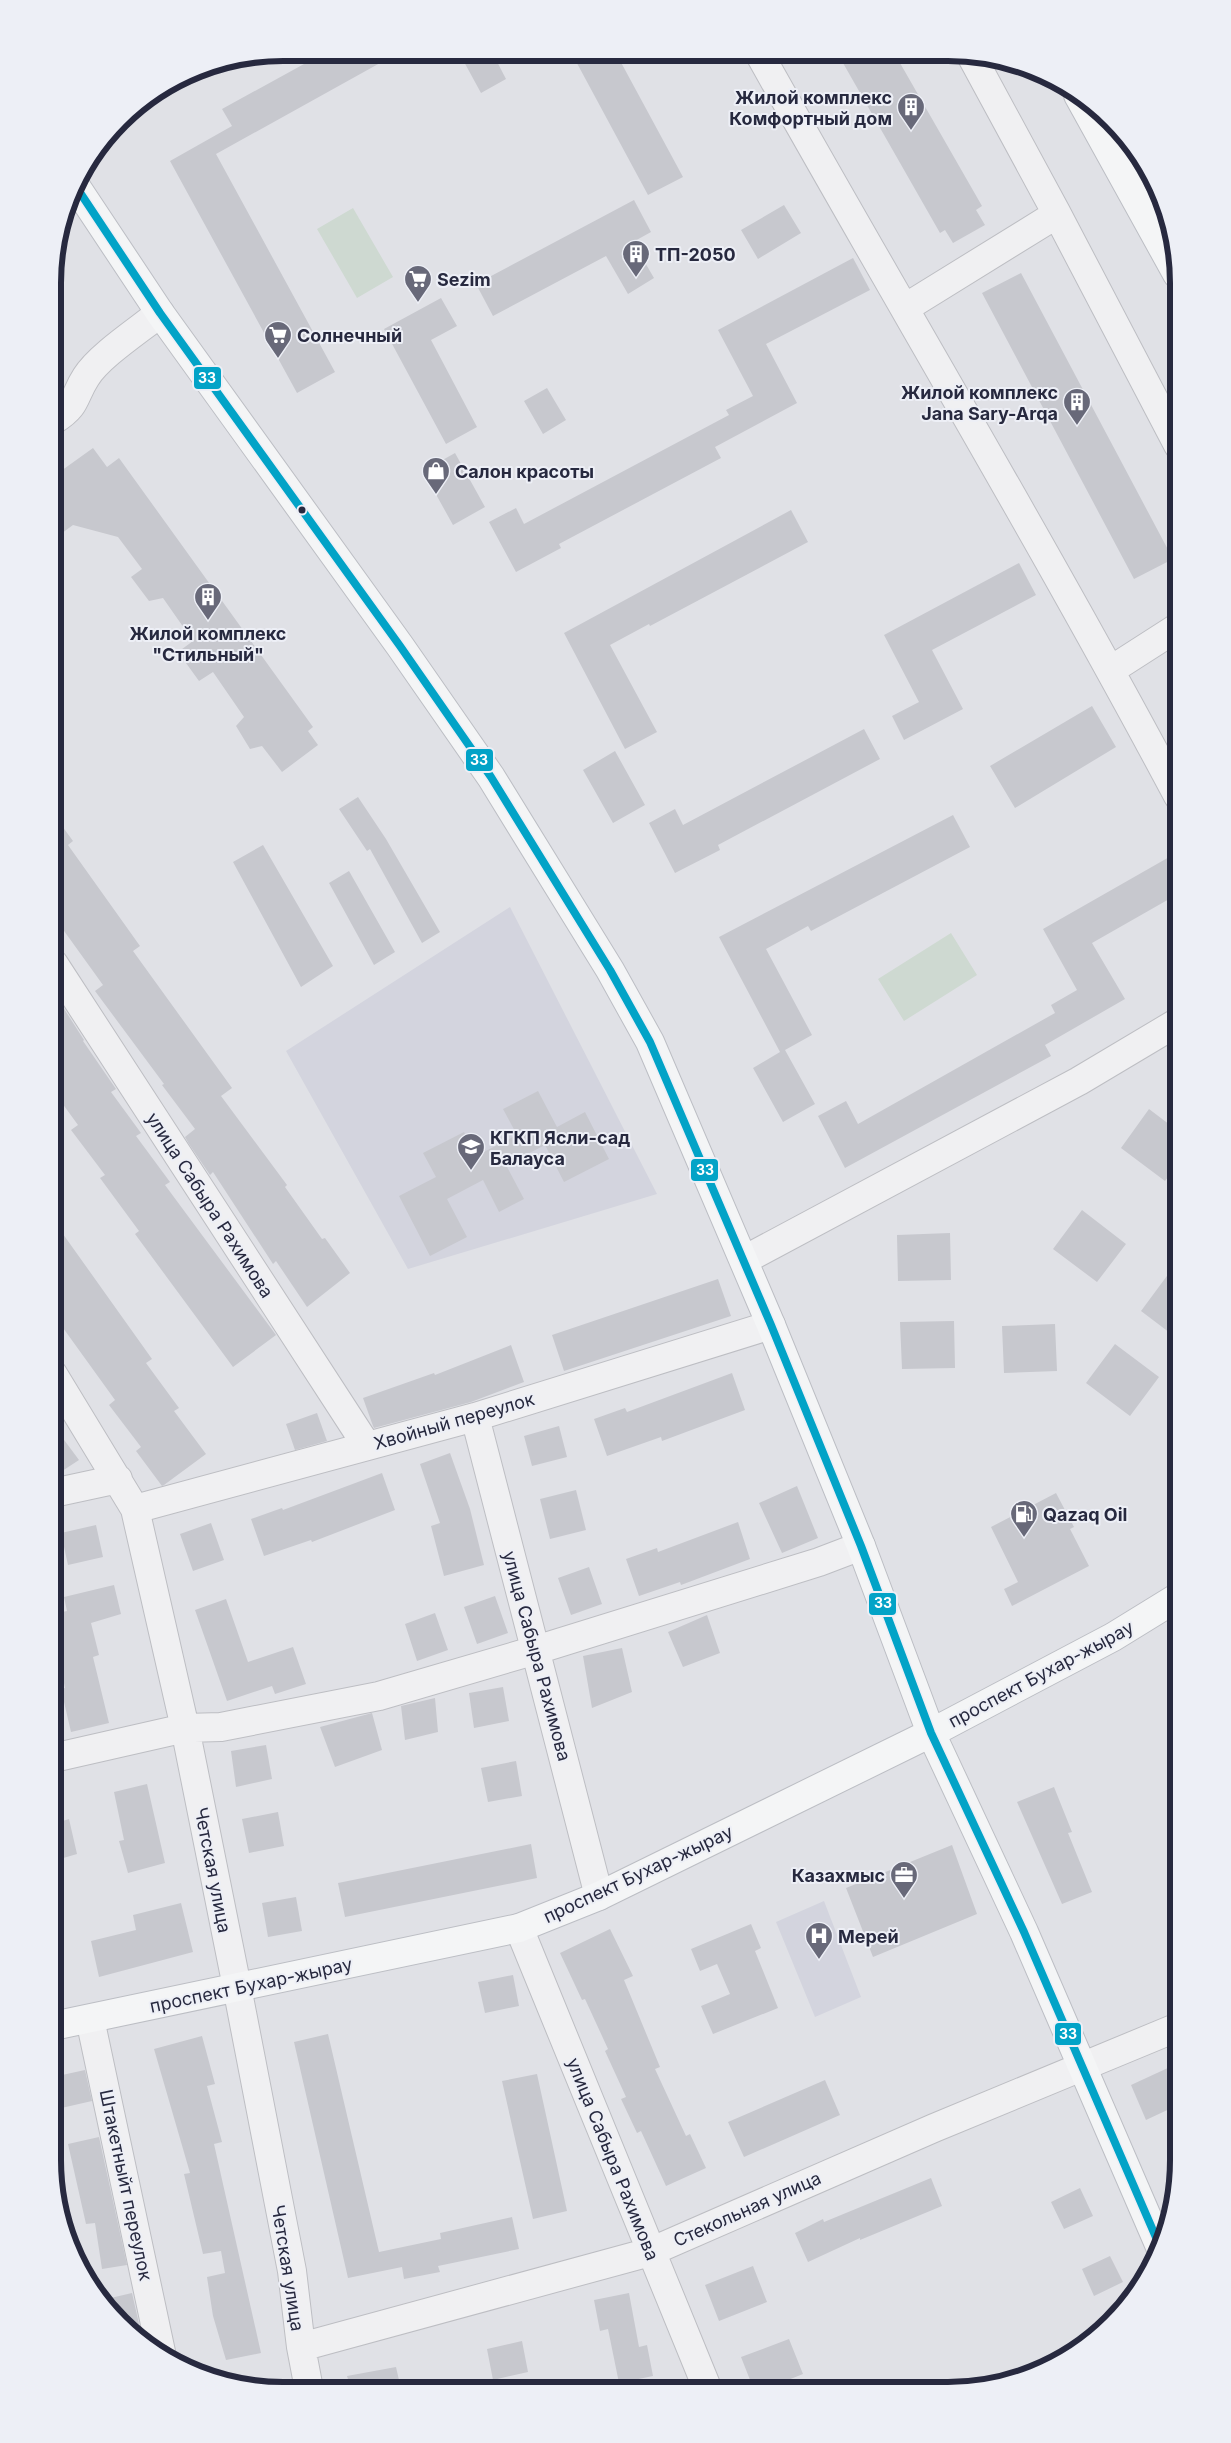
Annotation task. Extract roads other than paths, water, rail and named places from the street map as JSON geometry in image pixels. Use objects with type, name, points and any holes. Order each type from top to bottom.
[{"type":"main road","points":[[1086,109],[1168,258]]},
{"type":"main road","points":[[80,194],[160,313],[400,646],[491,777],[610,970],[650,1042],[744,1260],[861,1546],[931,1733],[1002,1883],[1155,2238]]},
{"type":"main road","name":"проспект Бухар-жырау","points":[[61,2024],[519,1928],[599,1896],[931,1733],[1113,1637],[1170,1602]]},
{"type":"street","points":[[763,61],[1111,670],[1170,781]]},
{"type":"street","points":[[975,63],[1170,430]]},
{"type":"street","points":[[905,308],[1057,214]]},
{"type":"street","points":[[61,416],[74,403],[86,377],[102,360],[160,313]]},
{"type":"street","points":[[1111,670],[1170,632]]},
{"type":"street","name":"улица Сабыра Рахимова","points":[[61,975],[367,1446]]},
{"type":"street","points":[[744,1260],[1079,1081],[1170,1027]]},
{"type":"street","name":"Хвойный переулок","points":[[135,1509],[474,1417],[771,1325]]},
{"type":"street","name":"Четская улица","points":[[61,1387],[135,1509],[185,1728],[292,2271],[301,2347],[308,2382]]},
{"type":"street","name":"улица Сабыра Рахимова","points":[[474,1417],[599,1896]]},
{"type":"street","points":[[61,1491],[118,1479]]},
{"type":"street","points":[[61,1756],[185,1728],[221,1726],[380,1696],[536,1650],[810,1564],[861,1546]]},
{"type":"street","name":"улица Сабыра Рахимова","points":[[519,1928],[705,2382]]},
{"type":"street","name":"Штакетныйт переулок","points":[[90,2019],[159,2343]]},
{"type":"street","name":"Стекольная улица","points":[[301,2347],[650,2252],[934,2128],[1170,2030]]},
{"type":"place","name":"Жилой комплекс Комфортный дом","points":[[911,131]]},
{"type":"place","name":"ТП-2050","points":[[636,278]]},
{"type":"place","name":"Sezim","points":[[418,303]]},
{"type":"place","name":"Солнечный","points":[[278,359]]},
{"type":"place","name":"Жилой комплекс Jana Sary-Arqa","points":[[1077,426]]},
{"type":"place","name":"Салон красоты","points":[[436,495]]},
{"type":"place","name":"Жилой комплекс \"Стильный\"","points":[[208,621]]},
{"type":"place","name":"КГКП Ясли-сад Балауса","points":[[471,1171]]},
{"type":"place","name":"Qazaq Oil","points":[[1024,1538]]},
{"type":"place","name":"Казахмыс","points":[[904,1899]]},
{"type":"place","name":"Мерей","points":[[819,1960]]}]
